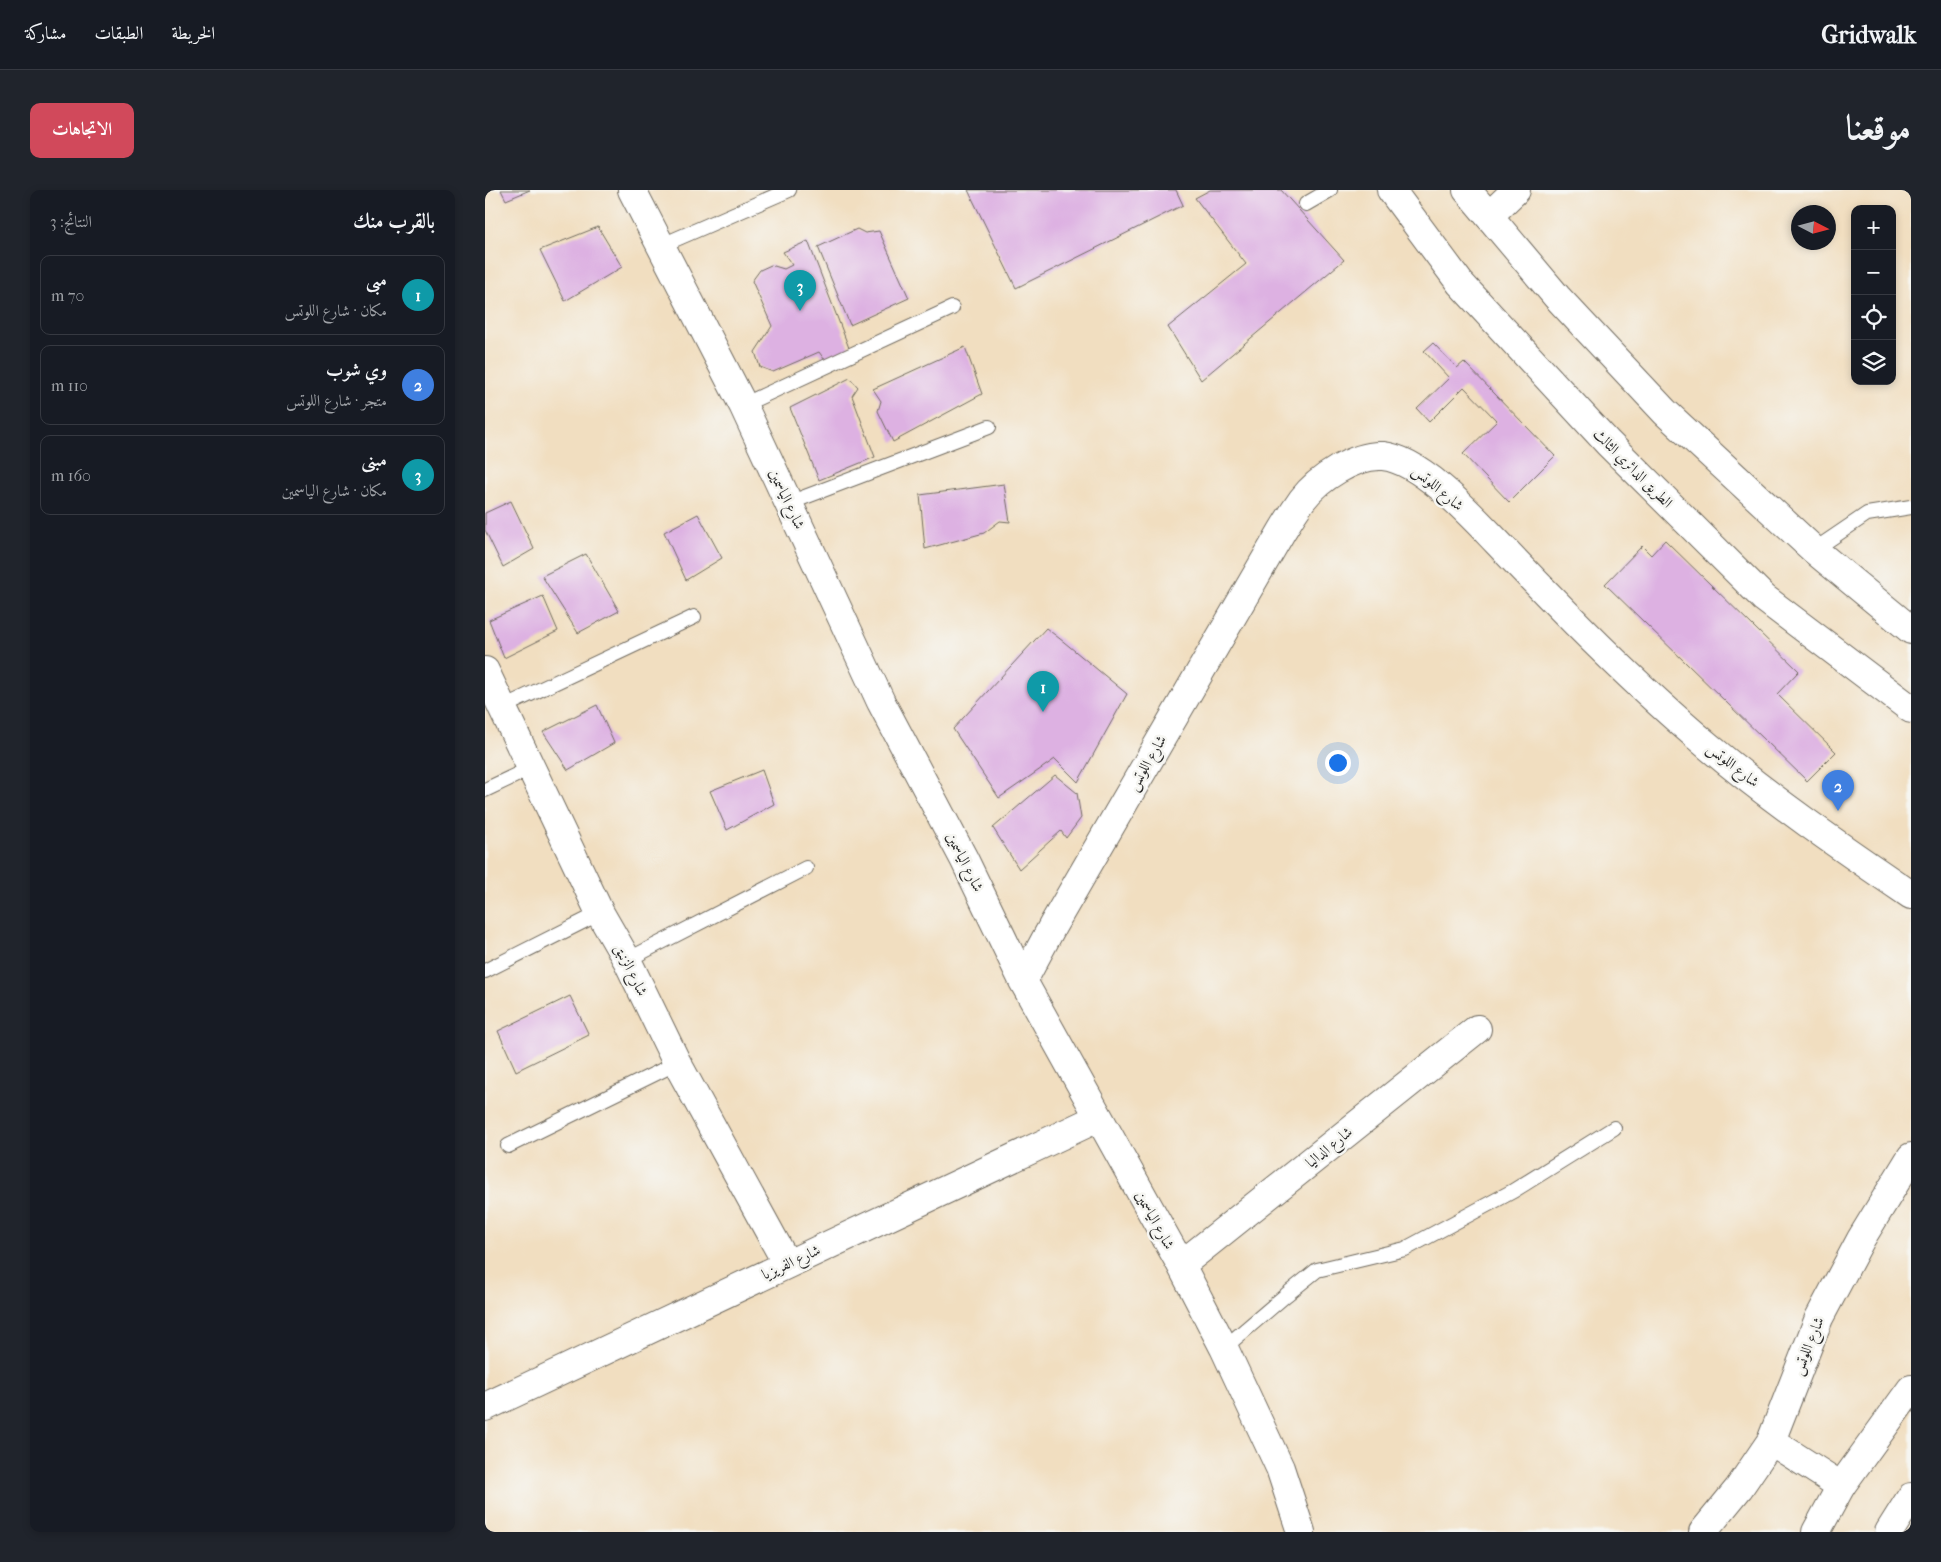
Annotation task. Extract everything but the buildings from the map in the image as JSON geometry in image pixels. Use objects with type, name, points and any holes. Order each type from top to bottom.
[{"type":"street","name":"شارع الياسمين","points":[[632,190],[743,405],[881,702],[964,859],[1023,981],[1181,1265],[1224,1348],[1280,1468],[1301,1532]]},
{"type":"street","name":"الطريق الدائري الثالث","points":[[1391,190],[1460,283],[1607,443],[1764,598],[1911,709]]},
{"type":"street","points":[[1467,190],[1557,297],[1665,412],[1814,550],[1911,630]]},
{"type":"street","points":[[1489,216],[1516,190]]},
{"type":"street","name":"شارع اللوتس","points":[[1023,981],[1053,925],[1303,498],[1335,469],[1360,459],[1382,456],[1408,464],[1441,488],[1613,660],[1707,746],[1841,848],[1911,896]]},
{"type":"street","name":"شارع الزنبق","points":[[485,671],[600,913],[627,960],[677,1063],[787,1264]]},
{"type":"street","name":"شارع الداليا","points":[[1181,1265],[1477,1029]]},
{"type":"street","name":"شارع الفريزيا","points":[[485,1407],[1098,1118]]},
{"type":"street","name":"شارع اللوتس","points":[[1703,1532],[1739,1488],[1771,1441],[1819,1318],[1861,1238],[1911,1157]]},
{"type":"street","points":[[1816,1532],[1841,1486],[1911,1388]]},
{"type":"street","points":[[1771,1441],[1841,1486]]},
{"type":"street","points":[[1889,1532],[1911,1497]]},
{"type":"lane","points":[[660,246],[789,190]]},
{"type":"lane","points":[[1306,204],[1329,190]]},
{"type":"lane","points":[[743,405],[952,308]]},
{"type":"lane","points":[[789,503],[989,427]]},
{"type":"lane","points":[[1814,550],[1867,514],[1911,507]]},
{"type":"lane","points":[[503,707],[694,617]]},
{"type":"lane","points":[[485,790],[531,768]]},
{"type":"lane","points":[[627,960],[806,868]]},
{"type":"lane","points":[[485,971],[600,913]]},
{"type":"lane","points":[[509,1146],[677,1063]]},
{"type":"lane","points":[[1224,1348],[1286,1294],[1317,1270],[1405,1249],[1513,1191],[1613,1128]]},
{"type":"place","name":"مبنى","points":[[800,311]]},
{"type":"place","name":"مبى","points":[[1043,712]]},
{"type":"place","name":"وي شوب","points":[[1838,811]]}]
